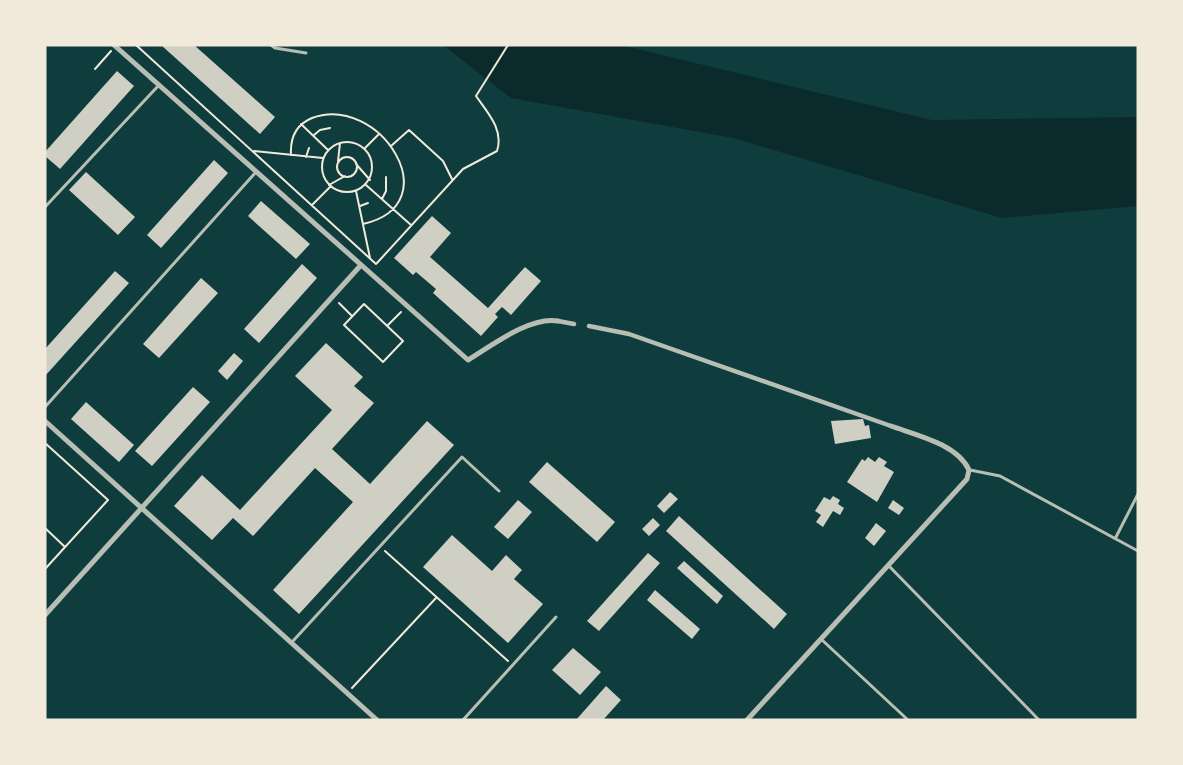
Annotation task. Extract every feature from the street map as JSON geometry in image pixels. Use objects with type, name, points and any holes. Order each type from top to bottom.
[{"type":"street","points":[[116,46],[468,360],[525,326],[546,319],[574,324]]},
{"type":"street","points":[[45,615],[362,265]]},
{"type":"street","points":[[589,327],[629,334],[891,426],[959,455],[969,470],[967,479],[747,720]]},
{"type":"street","points":[[45,421],[293,641],[377,720]]},
{"type":"lane","points":[[271,45],[275,48],[306,53]]},
{"type":"lane","points":[[45,207],[159,85]]},
{"type":"lane","points":[[45,407],[256,172]]},
{"type":"lane","points":[[293,641],[462,457],[499,491]]},
{"type":"lane","points":[[969,470],[1000,476],[1138,551]]},
{"type":"lane","points":[[1116,537],[1138,494]]},
{"type":"lane","points":[[889,566],[1039,720]]},
{"type":"lane","points":[[463,720],[556,617]]},
{"type":"lane","points":[[820,638],[908,720]]},
{"type":"path","points":[[136,45],[376,264]]},
{"type":"path","points":[[369,272],[452,179],[463,169],[496,151],[500,141],[497,128],[476,96],[508,45]]},
{"type":"path","points":[[95,69],[116,46]]},
{"type":"path","points":[[291,155],[292,136],[301,124],[319,116],[337,113],[352,116],[379,134],[391,146],[400,162],[404,177],[403,192],[395,210],[384,218],[363,224]]},
{"type":"path","points":[[301,124],[328,150]]},
{"type":"path","points":[[313,135],[320,130],[330,128]]},
{"type":"path","points":[[391,146],[409,130],[443,161],[452,179]]},
{"type":"path","points":[[365,148],[379,134]]},
{"type":"path","points":[[352,142],[365,148],[373,163],[370,180],[356,191],[341,192],[330,185],[321,169],[323,158],[328,150],[340,143],[352,142]]},
{"type":"path","points":[[340,143],[338,171],[345,176]]},
{"type":"path","points":[[306,156],[309,148]]},
{"type":"path","points":[[252,151],[323,158]]},
{"type":"path","points":[[338,162],[346,157],[356,164],[370,180]]},
{"type":"path","points":[[312,206],[330,185],[356,170],[356,164]]},
{"type":"path","points":[[382,199],[386,191],[386,177]]},
{"type":"path","points":[[366,185],[411,225]]},
{"type":"path","points":[[356,191],[370,258]]},
{"type":"path","points":[[359,206],[368,203]]},
{"type":"path","points":[[333,296],[352,316]]},
{"type":"path","points":[[364,304],[387,326],[403,341],[383,362],[344,325],[364,304]]},
{"type":"path","points":[[387,326],[407,305]]},
{"type":"path","points":[[45,443],[108,500],[45,569]]},
{"type":"path","points":[[45,528],[65,547]]},
{"type":"path","points":[[381,547],[512,665]]},
{"type":"path","points":[[348,692],[436,597]]},
{"type":"water","points":[[443,45],[620,45],[932,120],[1138,117],[1138,206],[1002,218],[733,138],[511,98]]},
{"type":"building","points":[[161,45],[194,45],[275,117],[260,134]]},
{"type":"building","points":[[117,71],[134,86],[60,169],[45,156],[45,152]]},
{"type":"building","points":[[214,160],[228,173],[161,248],[147,235]]},
{"type":"building","points":[[86,172],[135,217],[118,235],[69,190]]},
{"type":"building","points":[[261,201],[310,244],[296,259],[248,216]]},
{"type":"building","points":[[432,216],[451,233],[430,257],[488,308],[525,267],[541,281],[511,315],[502,307],[495,314],[498,317],[481,336],[433,293],[436,289],[416,272],[413,275],[394,258]]},
{"type":"building","points":[[302,264],[317,278],[259,343],[244,329]]},
{"type":"building","points":[[115,271],[129,283],[45,376],[45,349]]},
{"type":"building","points":[[201,278],[218,293],[159,358],[143,344]]},
{"type":"building","points":[[326,343],[363,377],[354,386],[374,403],[332,449],[370,484],[427,421],[454,445],[299,614],[273,590],[353,502],[315,468],[253,536],[233,518],[212,540],[174,506],[202,475],[240,510],[332,410],[295,376]]},
{"type":"building","points":[[234,353],[243,361],[227,380],[218,371]]},
{"type":"building","points":[[193,387],[210,402],[152,466],[135,451]]},
{"type":"building","points":[[86,402],[134,445],[119,462],[71,419]]},
{"type":"building","points":[[863,419],[865,426],[869,425],[871,438],[835,444],[831,421]]},
{"type":"building","points":[[868,457],[875,462],[879,457],[887,462],[884,466],[894,472],[877,502],[847,482],[862,459],[865,461]]},
{"type":"building","points":[[547,462],[615,522],[597,542],[529,482]]},
{"type":"building","points":[[670,492],[678,499],[664,513],[657,506]]},
{"type":"building","points":[[833,496],[840,500],[838,504],[844,508],[840,515],[833,511],[823,527],[816,522],[821,515],[815,511],[824,497],[830,500]]},
{"type":"building","points":[[518,500],[532,512],[508,539],[494,527]]},
{"type":"building","points":[[893,500],[904,508],[899,515],[888,508]]},
{"type":"building","points":[[679,516],[787,614],[774,629],[666,531]]},
{"type":"building","points":[[653,518],[660,525],[649,536],[642,529]]},
{"type":"building","points":[[876,523],[886,531],[874,546],[865,538]]},
{"type":"building","points":[[452,535],[492,571],[506,555],[522,570],[514,579],[543,604],[508,643],[423,567]]},
{"type":"building","points":[[648,553],[660,563],[599,631],[587,621]]},
{"type":"building","points":[[684,561],[723,596],[717,604],[677,568]]},
{"type":"building","points":[[655,590],[700,629],[692,639],[647,600]]},
{"type":"building","points":[[573,648],[601,672],[580,695],[552,670]]},
{"type":"building","points":[[606,686],[621,700],[603,720],[576,720]]}]
